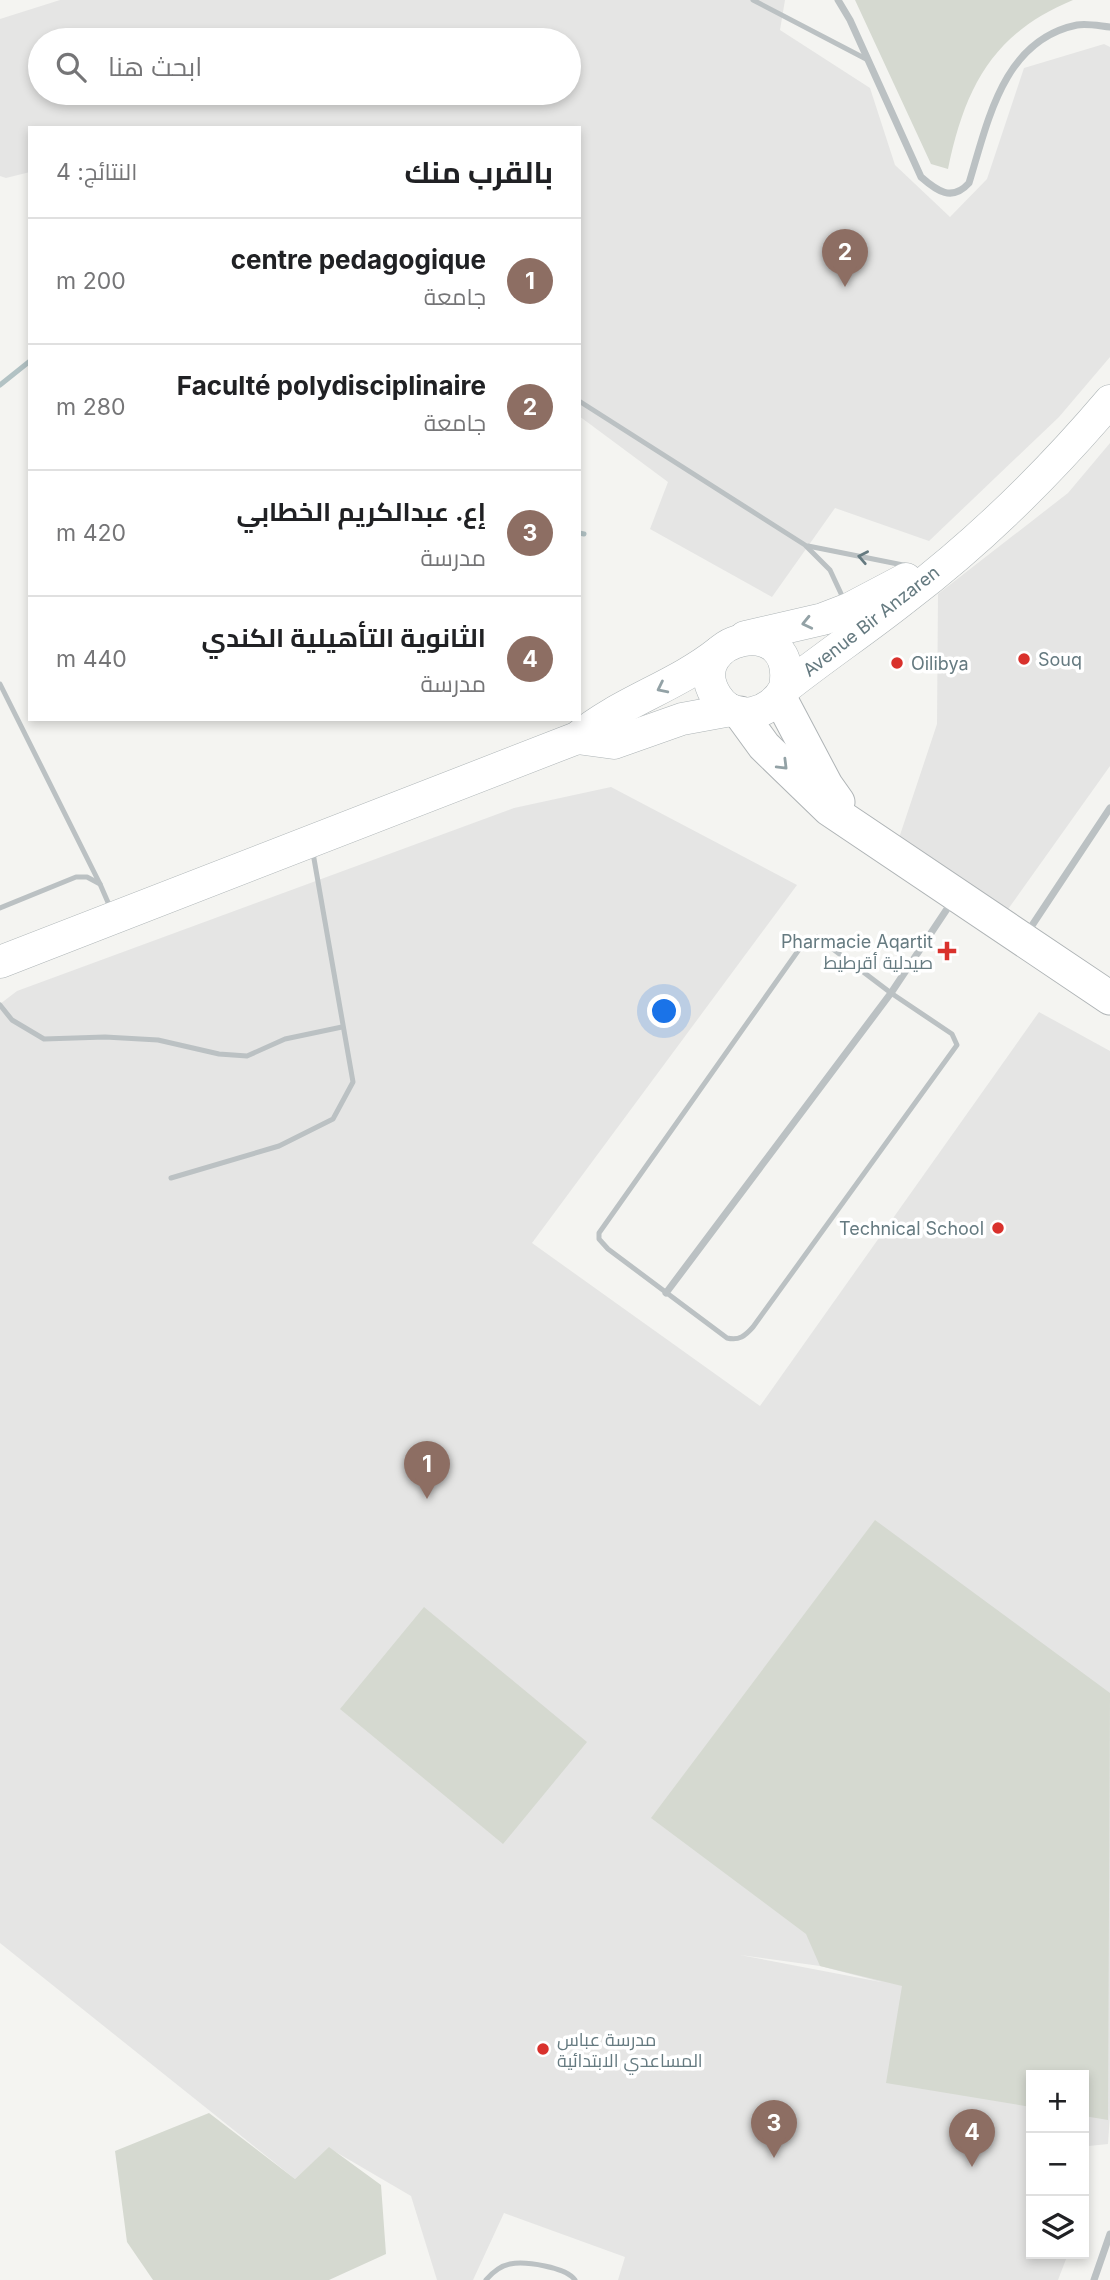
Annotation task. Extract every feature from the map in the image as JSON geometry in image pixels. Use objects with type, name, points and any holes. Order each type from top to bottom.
[{"type":"highway","points":[[782,693],[826,785],[856,827]]},
{"type":"highway","points":[[736,712],[764,746],[829,809],[1110,998]]},
{"type":"main road","name":"Avenue Bir Anzaren","points":[[782,693],[908,596],[1030,491],[1110,401]]},
{"type":"main road","name":"Avenue Bir Anzaren","points":[[731,645],[849,609],[921,569],[957,554]]},
{"type":"main road","points":[[0,962],[311,839],[577,738],[603,716],[675,682],[731,645],[764,641],[781,656],[787,677],[782,693],[762,712],[736,712],[682,719],[614,743],[577,738]]},
{"type":"main road","points":[[731,645],[710,673],[711,684],[722,704],[736,712]]},
{"type":"street","points":[[838,0],[850,20],[921,177],[937,192],[955,194],[969,183],[1001,85],[1022,57],[1051,34],[1080,25],[1110,27]]},
{"type":"street","points":[[1024,939],[1110,808]]},
{"type":"street","points":[[666,1293],[891,993],[958,894]]},
{"type":"street","points":[[1094,2280],[1110,2234]]},
{"type":"lane","points":[[753,0],[866,59]]},
{"type":"lane","points":[[581,402],[805,545],[830,570],[849,609]]},
{"type":"lane","points":[[805,545],[912,567]]},
{"type":"lane","points":[[0,684],[114,916]]},
{"type":"lane","points":[[171,1178],[279,1146],[333,1119],[353,1082],[311,839]]},
{"type":"lane","points":[[0,908],[76,877],[87,877],[100,884]]},
{"type":"lane","points":[[812,937],[821,939],[891,993],[953,1034],[957,1045],[753,1327],[740,1339],[727,1338],[666,1293],[608,1250],[599,1239],[599,1233],[805,941],[812,937]]},
{"type":"lane","points":[[0,1005],[12,1020],[44,1039],[105,1037],[158,1040],[219,1054],[247,1056],[285,1039],[342,1027]]},
{"type":"lane","points":[[486,2280],[494,2271],[510,2263],[555,2267],[570,2273],[575,2280]]},
{"type":"shaded area","points":[[60,0],[785,0],[780,30],[870,88],[895,165],[950,217],[987,179],[1024,68],[1104,44],[1110,47],[1110,357],[1059,417],[929,541],[835,508],[772,597],[650,529],[668,482],[581,417],[581,126],[28,126],[28,172],[6,178],[0,176],[0,19]]},
{"type":"shaded area","points":[[855,0],[1073,0],[1045,13],[1022,29],[1003,46],[987,66],[963,113],[948,169],[931,164]]},
{"type":"shaded area","name":"Souq","points":[[1110,443],[1110,766],[1001,919],[899,838],[937,724],[938,594],[1068,493]]},
{"type":"shaded area","points":[[611,787],[797,885],[532,1243],[760,1406],[1039,1012],[1110,1051],[1110,2113],[1108,2144],[1089,2146],[1089,2070],[1026,2070],[1026,2259],[1066,2259],[1058,2280],[618,2280],[625,2257],[504,2213],[473,2280],[437,2280],[411,2196],[329,2148],[295,2179],[0,1943],[0,1004],[17,991],[514,808]],"holes":[[[740,1955],[820,1966],[881,1982]]]},
{"type":"shaded area","points":[[875,1520],[1110,1693],[1108,2120],[1089,2117],[1089,2070],[1026,2070],[1026,2106],[886,2083],[902,1986],[820,1966],[806,1934],[651,1818]]},
{"type":"shaded area","points":[[424,1607],[587,1742],[503,1844],[340,1709]]},
{"type":"shaded area","points":[[209,2113],[295,2179],[329,2147],[381,2185],[386,2254],[329,2280],[153,2280],[127,2242],[115,2151]]},
{"type":"waterway","points":[[0,385],[28,363]]},
{"type":"place","name":"Faculté polydisciplinaire","points":[[845,287]]},
{"type":"place","name":"Souq","points":[[1024,659]]},
{"type":"place","name":"Oilibya","points":[[897,663]]},
{"type":"place","name":"Pharmacie Aqartit صيدلية أقرطيط","points":[[947,951]]},
{"type":"place","name":"Technical School","points":[[998,1228]]},
{"type":"place","name":"centre pedagogique","points":[[427,1499]]},
{"type":"place","name":"مدرسة عباس المساعدي الابتدائية","points":[[543,2049]]},
{"type":"place","name":"إع. عبدالكريم الخطابي","points":[[774,2158]]},
{"type":"place","name":"الثانوية التأهيلية الكندي","points":[[972,2167]]}]
